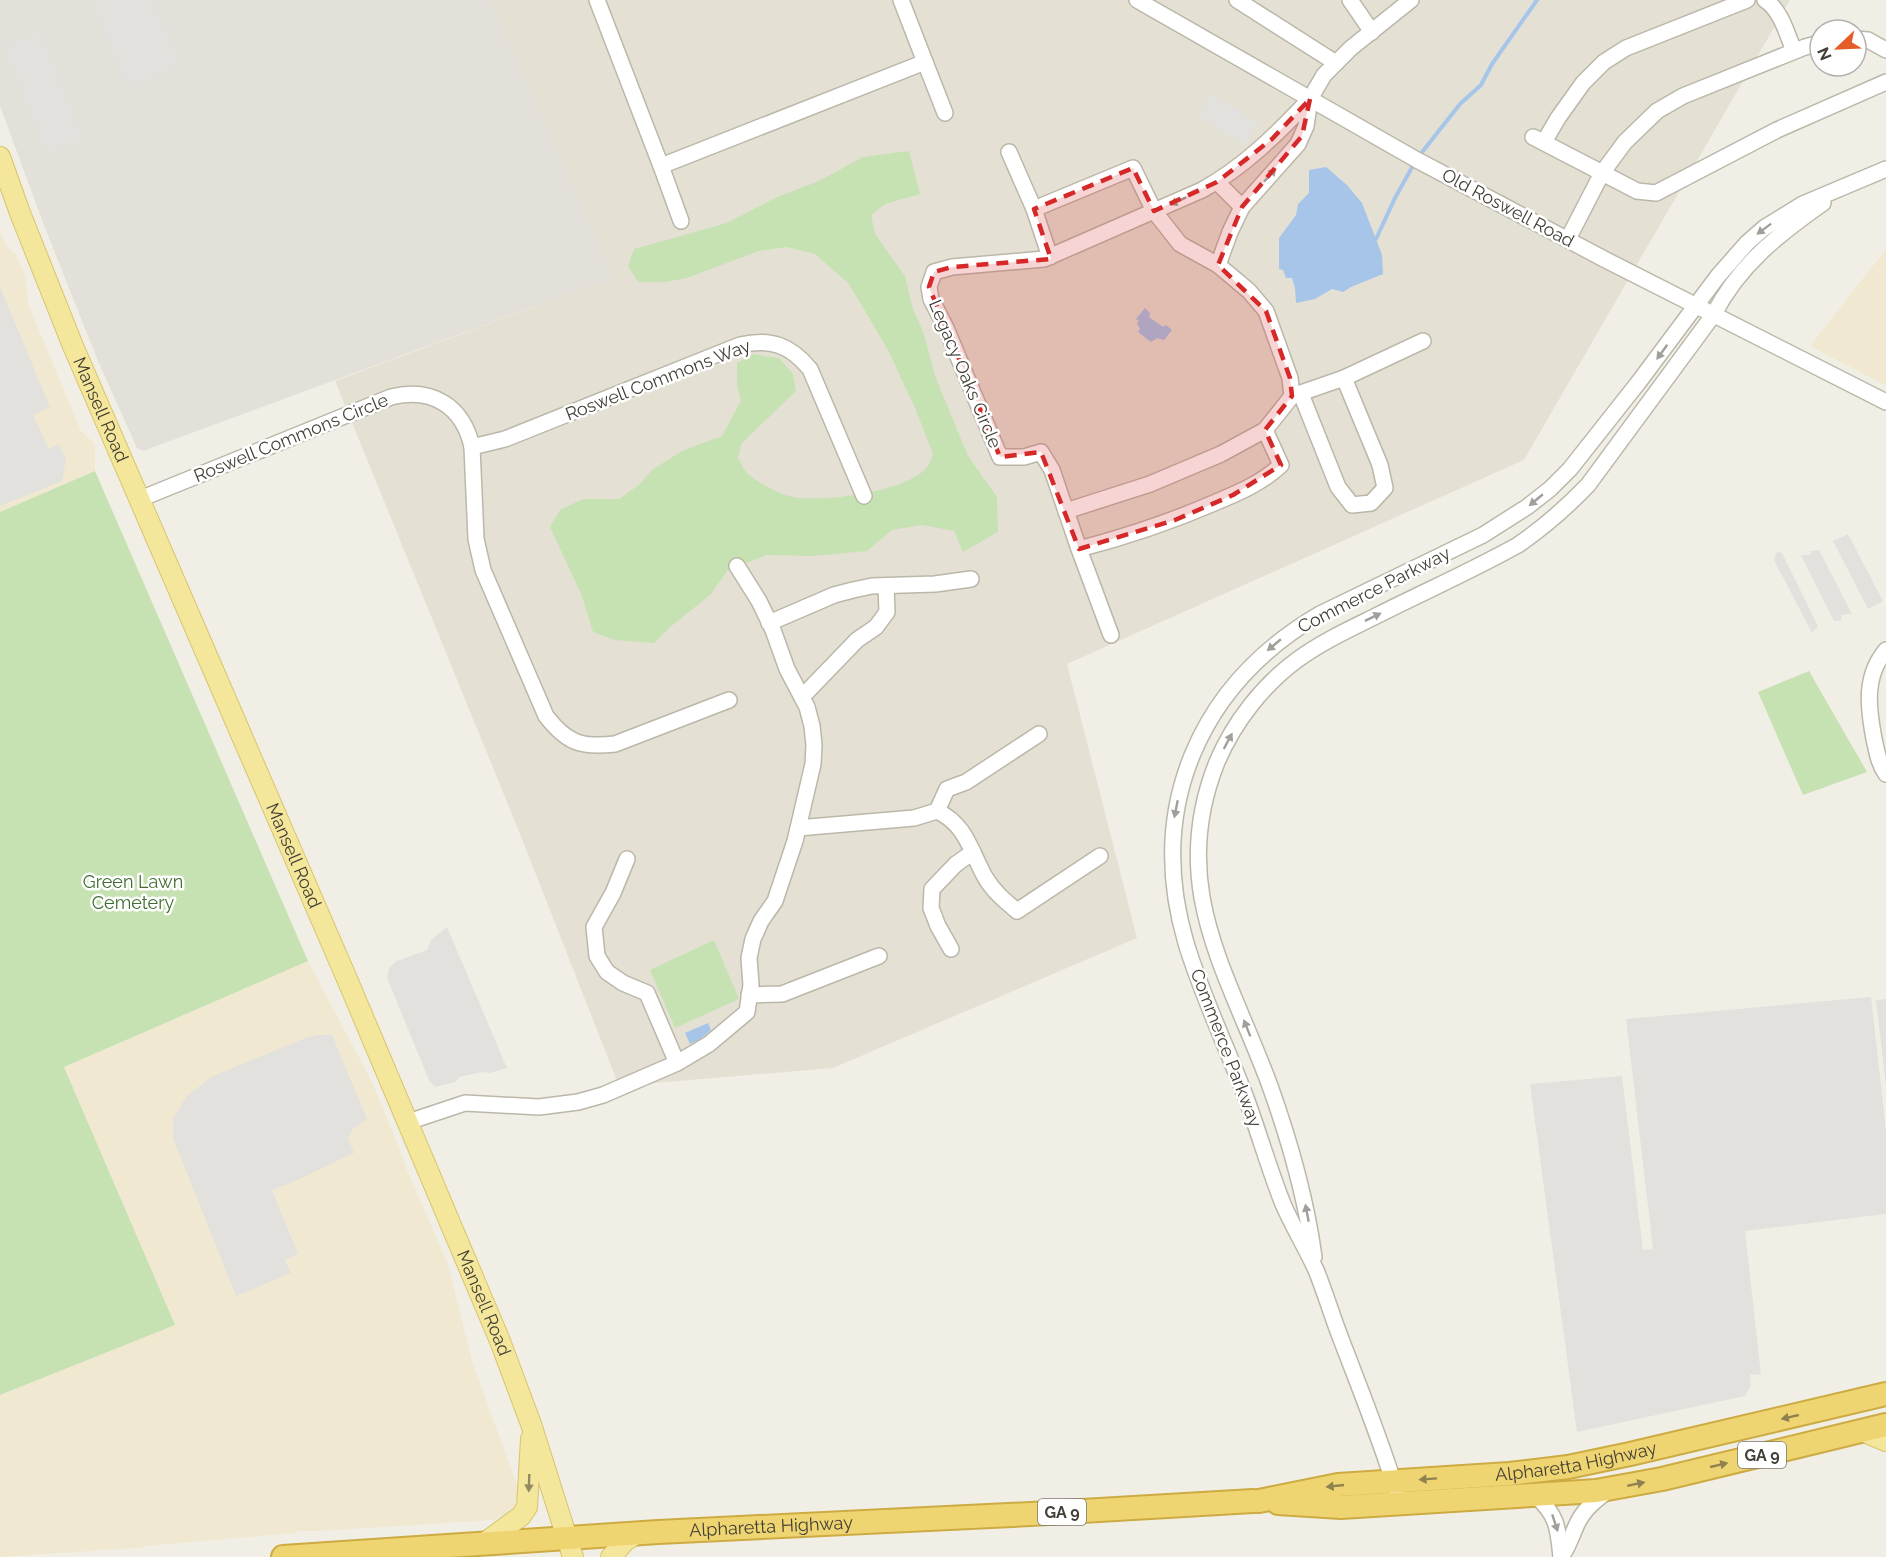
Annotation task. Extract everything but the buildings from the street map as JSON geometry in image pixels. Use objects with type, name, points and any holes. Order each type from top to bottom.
[{"type":"highway","name":"Alpharetta Highway","points":[[283,1557],[483,1544],[570,1548],[636,1534],[1256,1501],[1338,1485],[1509,1474],[1568,1467],[1886,1394]]},
{"type":"highway","name":"Alpharetta Highway","points":[[1256,1501],[1320,1507],[1536,1496],[1610,1489],[1662,1479],[1886,1425]]},
{"type":"main road","name":"Mansell Road","points":[[0,157],[61,315],[500,1341],[531,1424],[570,1548]]},
{"type":"main road","points":[[483,1544],[521,1516],[527,1507],[531,1424]]},
{"type":"main road","points":[[1862,1431],[1886,1441]]},
{"type":"main road","points":[[611,1557],[625,1541],[636,1534]]},
{"type":"street","points":[[597,0],[681,221]]},
{"type":"street","points":[[901,0],[945,113]]},
{"type":"street","name":"Old Roswell Road","points":[[1137,0],[1417,160],[1568,240],[1886,402]]},
{"type":"street","points":[[1237,0],[1336,63]]},
{"type":"street","points":[[1350,0],[1372,32]]},
{"type":"street","points":[[1218,266],[1242,207],[1298,144],[1306,126],[1310,99],[1324,75],[1411,0]]},
{"type":"street","points":[[1747,0],[1626,48],[1604,62],[1583,83],[1558,118],[1539,139],[1637,191],[1656,193],[1778,130],[1886,82]]},
{"type":"street","points":[[1765,0],[1771,4],[1783,24],[1794,51]]},
{"type":"street","points":[[1868,40],[1886,50]]},
{"type":"street","points":[[1568,240],[1602,173],[1625,142],[1657,111],[1683,96],[1808,47]]},
{"type":"street","points":[[661,166],[925,62]]},
{"type":"street","name":"Legacy Oaks Circle","points":[[1111,635],[1052,470],[1041,452],[1024,457],[1000,457],[946,328],[931,299],[929,287],[934,272],[952,267],[1044,259],[1154,211],[1217,182],[1272,140],[1310,99]]},
{"type":"street","points":[[1009,152],[1034,209],[1050,257]]},
{"type":"street","points":[[1034,209],[1133,168],[1154,211],[1180,244],[1218,266],[1249,291],[1266,310],[1296,395],[1338,487],[1352,505],[1371,503],[1384,488],[1380,465],[1344,378]]},
{"type":"street","points":[[1853,182],[1886,169]]},
{"type":"street","points":[[1217,182],[1242,207]]},
{"type":"street","name":"Commerce Parkway","points":[[1401,1504],[1375,1424],[1316,1271],[1284,1207],[1244,1094],[1186,943],[1175,896],[1172,846],[1179,793],[1187,768],[1209,720],[1226,695],[1243,674],[1280,640],[1320,614],[1497,527],[1550,489],[1631,392],[1731,259],[1764,228],[1803,204],[1853,182]]},
{"type":"street","name":"Commerce Parkway","points":[[1316,1271],[1310,1226],[1299,1174],[1269,1084],[1218,958],[1203,903],[1198,870],[1200,823],[1204,799],[1221,754],[1232,733],[1262,692],[1278,675],[1304,655],[1332,637],[1494,558],[1543,528],[1566,508],[1588,485],[1714,314],[1730,285],[1758,253],[1789,226],[1853,182]]},
{"type":"street","points":[[1066,511],[1150,484],[1221,454],[1265,430],[1296,395],[1344,378],[1423,341]]},
{"type":"street","name":"Roswell Commons Way","points":[[472,447],[505,439],[740,345],[767,342],[790,350],[810,369],[864,496]]},
{"type":"street","name":"Roswell Commons Circle","points":[[140,499],[391,397],[403,394],[428,396],[449,406],[469,434],[472,447],[476,539],[483,570],[546,716],[559,732],[576,742],[596,747],[615,744],[729,700]]},
{"type":"street","points":[[1079,549],[1175,520],[1270,476],[1281,465],[1265,430]]},
{"type":"street","points":[[408,1122],[465,1103],[539,1107],[578,1102],[603,1095],[677,1063],[709,1044],[747,1012],[749,958],[753,939],[761,921],[775,901],[798,828],[813,764],[814,745],[807,707],[787,669],[759,601],[737,566]]},
{"type":"street","points":[[769,623],[834,595],[853,590],[886,586],[935,585],[971,579]]},
{"type":"street","points":[[802,697],[857,640],[876,627],[887,612],[886,586]]},
{"type":"street","points":[[1886,650],[1874,669],[1869,685],[1870,720],[1878,759],[1886,774]]},
{"type":"street","points":[[798,828],[914,818],[937,811],[947,789],[966,782],[1039,734]]},
{"type":"street","points":[[937,811],[954,822],[967,837],[986,878],[997,893],[1017,911],[1100,856]]},
{"type":"street","points":[[951,948],[931,908],[932,889],[956,864],[973,852]]},
{"type":"street","points":[[627,859],[614,892],[594,927],[597,956],[607,972],[623,983],[647,993],[677,1063]]},
{"type":"street","points":[[749,995],[782,994],[879,956]]},
{"type":"street","points":[[1561,1557],[1585,1512],[1594,1501],[1610,1489]]},
{"type":"street","points":[[1536,1496],[1554,1516],[1561,1557]]},
{"type":"highlighted area","points":[[1310,99],[1302,136],[1242,207],[1218,265],[1266,311],[1290,378],[1292,396],[1265,430],[1281,465],[1233,495],[1175,520],[1079,549],[1041,452],[1000,457],[929,287],[934,272],[952,267],[1051,259],[1034,209],[1133,168],[1154,211],[1217,182],[1272,139]]},
{"type":"shaded area","points":[[0,0],[490,0],[614,277],[143,451],[137,448],[98,361],[0,106]]},
{"type":"shaded area","points":[[105,0],[153,0],[180,66],[128,88],[93,4]]},
{"type":"shaded area","points":[[490,0],[1790,0],[1524,460],[1067,664],[1137,938],[833,1068],[619,1086],[520,834],[335,381],[614,277]]},
{"type":"shaded area","points":[[41,31],[84,140],[47,155],[4,46]]},
{"type":"shaded area","points":[[1212,94],[1258,123],[1244,145],[1198,116]]},
{"type":"shaded area","points":[[0,231],[7,247],[16,254],[25,275],[29,306],[81,431],[95,444],[95,471],[0,512]]},
{"type":"shaded area","points":[[1886,249],[1886,386],[1810,346]]},
{"type":"shaded area","points":[[0,287],[50,407],[33,415],[49,449],[59,444],[66,460],[62,481],[0,506]]},
{"type":"shaded area","points":[[1848,534],[1883,601],[1868,609],[1833,541]]},
{"type":"shaded area","points":[[1819,550],[1852,614],[1841,615],[1842,620],[1834,621],[1801,555],[1811,555],[1810,551]]},
{"type":"shaded area","points":[[1777,552],[1782,553],[1818,626],[1812,633],[1774,560]]},
{"type":"shaded area","points":[[447,927],[507,1068],[459,1077],[456,1082],[435,1087],[429,1080],[387,978],[389,968],[397,961],[427,950],[432,939]]},
{"type":"shaded area","points":[[308,961],[372,1082],[448,1264],[472,1361],[517,1485],[517,1498],[514,1506],[510,1512],[493,1520],[300,1531],[142,1548],[0,1557],[0,1395],[174,1325],[64,1067]]},
{"type":"shaded area","points":[[1871,997],[1886,1130],[1886,1214],[1745,1231],[1761,1375],[1750,1374],[1751,1386],[1745,1396],[1577,1432],[1530,1084],[1622,1076],[1643,1250],[1653,1249],[1626,1019]]},
{"type":"shaded area","points":[[1886,999],[1886,1086],[1876,1000]]},
{"type":"shaded area","points":[[332,1035],[367,1119],[353,1129],[348,1138],[354,1153],[272,1190],[298,1254],[285,1260],[291,1273],[236,1296],[173,1138],[173,1119],[186,1097],[211,1077],[305,1038]]},
{"type":"green space","points":[[909,151],[920,194],[885,204],[871,215],[875,234],[905,276],[913,309],[924,334],[935,376],[968,456],[997,497],[998,532],[963,552],[954,531],[922,525],[892,530],[867,551],[813,556],[767,555],[728,570],[710,595],[654,643],[614,640],[593,632],[582,596],[550,527],[560,510],[583,499],[619,499],[640,484],[652,470],[682,451],[722,436],[741,401],[737,385],[737,363],[753,354],[779,358],[793,374],[796,391],[742,443],[738,458],[747,472],[756,480],[785,495],[798,498],[837,497],[860,494],[901,483],[917,476],[928,466],[933,454],[889,352],[848,283],[815,254],[787,247],[759,251],[687,278],[665,282],[638,282],[628,266],[634,249],[727,223],[777,197],[819,181],[863,157]]},
{"type":"green space","name":"Green Lawn Cemetery","points":[[95,471],[308,961],[64,1067],[175,1325],[0,1395],[0,512]]},
{"type":"green space","points":[[1809,671],[1867,772],[1803,795],[1758,692]]},
{"type":"green space","points":[[714,940],[739,999],[675,1028],[650,970]]},
{"type":"water","points":[[1326,167],[1347,185],[1362,203],[1382,255],[1383,274],[1343,292],[1332,289],[1315,299],[1296,303],[1292,278],[1286,278],[1283,270],[1279,269],[1279,238],[1296,215],[1298,204],[1309,193],[1309,170]]},
{"type":"water","points":[[1145,308],[1150,313],[1149,317],[1163,327],[1166,325],[1172,330],[1164,340],[1157,338],[1151,342],[1138,332],[1140,329],[1137,323],[1139,321],[1136,319]]},
{"type":"water","points":[[708,1023],[711,1030],[690,1044],[685,1033]]},
{"type":"waterway","points":[[1419,156],[1460,104],[1481,85],[1492,64],[1537,0]]},
{"type":"waterway","points":[[1376,239],[1415,162]]}]
